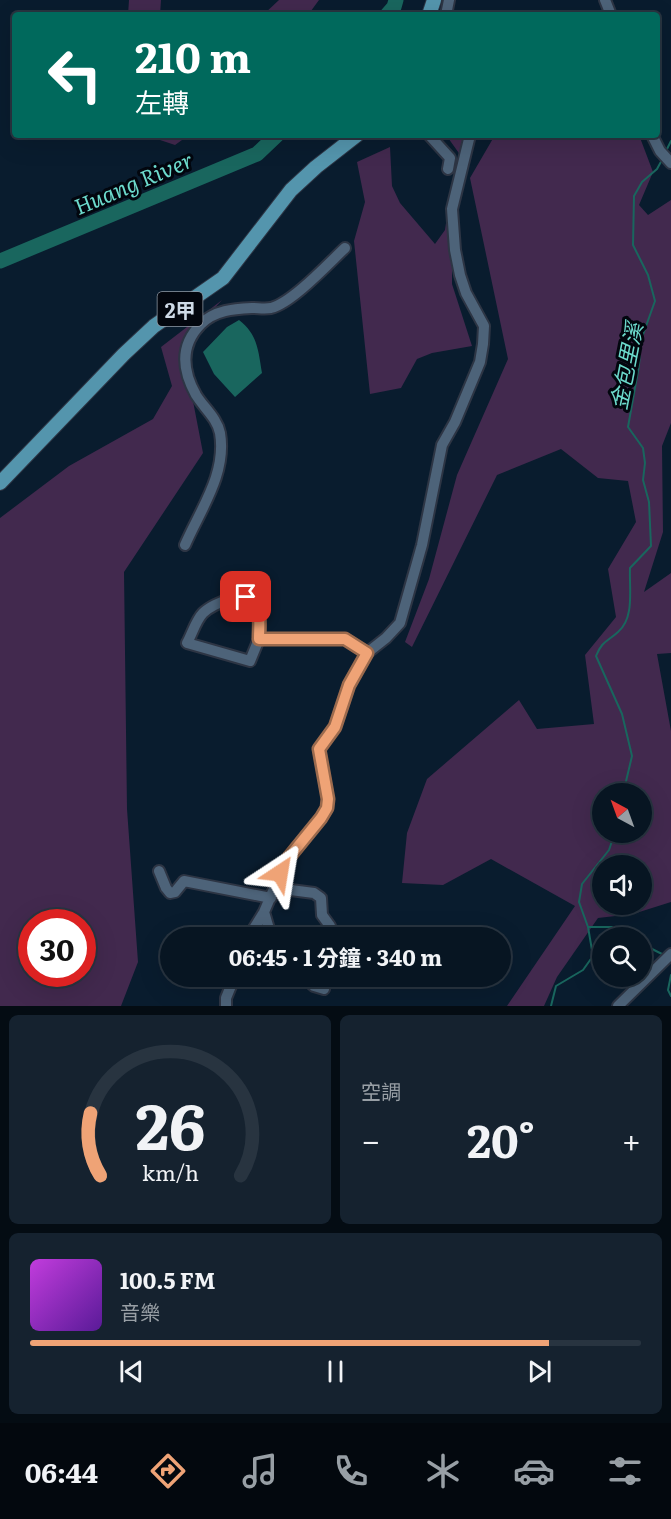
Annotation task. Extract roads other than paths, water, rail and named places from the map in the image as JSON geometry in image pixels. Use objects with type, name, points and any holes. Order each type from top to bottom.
[{"type":"main road","name":"2甲","points":[[0,483],[124,354],[154,326],[223,278],[291,190],[353,138]]},
{"type":"street","points":[[432,138],[450,158],[448,169]]},
{"type":"street","points":[[255,927],[273,893],[286,861],[327,808],[328,799],[319,749],[335,727],[349,685],[367,653],[400,623],[422,545],[442,445],[455,422],[480,362],[484,326],[466,293],[460,276],[452,219],[452,209],[469,138]]},
{"type":"street","points":[[654,138],[667,155]]},
{"type":"street","points":[[185,545],[217,478],[220,459],[220,434],[215,420],[195,393],[185,365],[185,350],[191,335],[203,322],[215,314],[226,310],[271,308],[289,299],[345,248]]},
{"type":"street","points":[[246,597],[254,600],[259,608],[259,639],[250,661],[187,643],[203,613],[230,598],[246,597]]},
{"type":"street","points":[[259,639],[345,639],[367,653]]},
{"type":"street","points":[[159,871],[165,888],[170,893],[175,892],[184,881],[273,893],[314,893],[321,898],[322,915],[330,926]]},
{"type":"street","points":[[264,912],[268,927]]},
{"type":"street","points":[[618,1006],[668,958]]},
{"type":"street","points":[[226,1006],[226,998],[230,987]]},
{"type":"street","points":[[317,987],[324,989]]},
{"type":"waterway","name":"Huang River","points":[[390,12],[396,0]]},
{"type":"waterway","name":"Huang River","points":[[0,261],[257,154],[274,138]]},
{"type":"waterway","name":"金包里溪","points":[[665,153],[671,141]]},
{"type":"waterway","name":"金包里溪","points":[[626,783],[632,756],[622,714],[596,656],[603,644],[618,632],[627,619],[630,602],[630,568],[651,546],[649,502],[643,480],[645,463],[643,448],[628,427],[641,340],[655,301],[648,275],[633,245],[634,196],[642,182],[657,169],[663,158]]},
{"type":"waterway","name":"金包里溪","points":[[551,1006],[556,986],[583,970],[593,956],[588,927],[579,902],[582,884],[609,850],[611,843]]},
{"type":"waterway","points":[[652,949],[664,955]]},
{"type":"waterway","points":[[671,975],[668,990],[671,996]]}]
